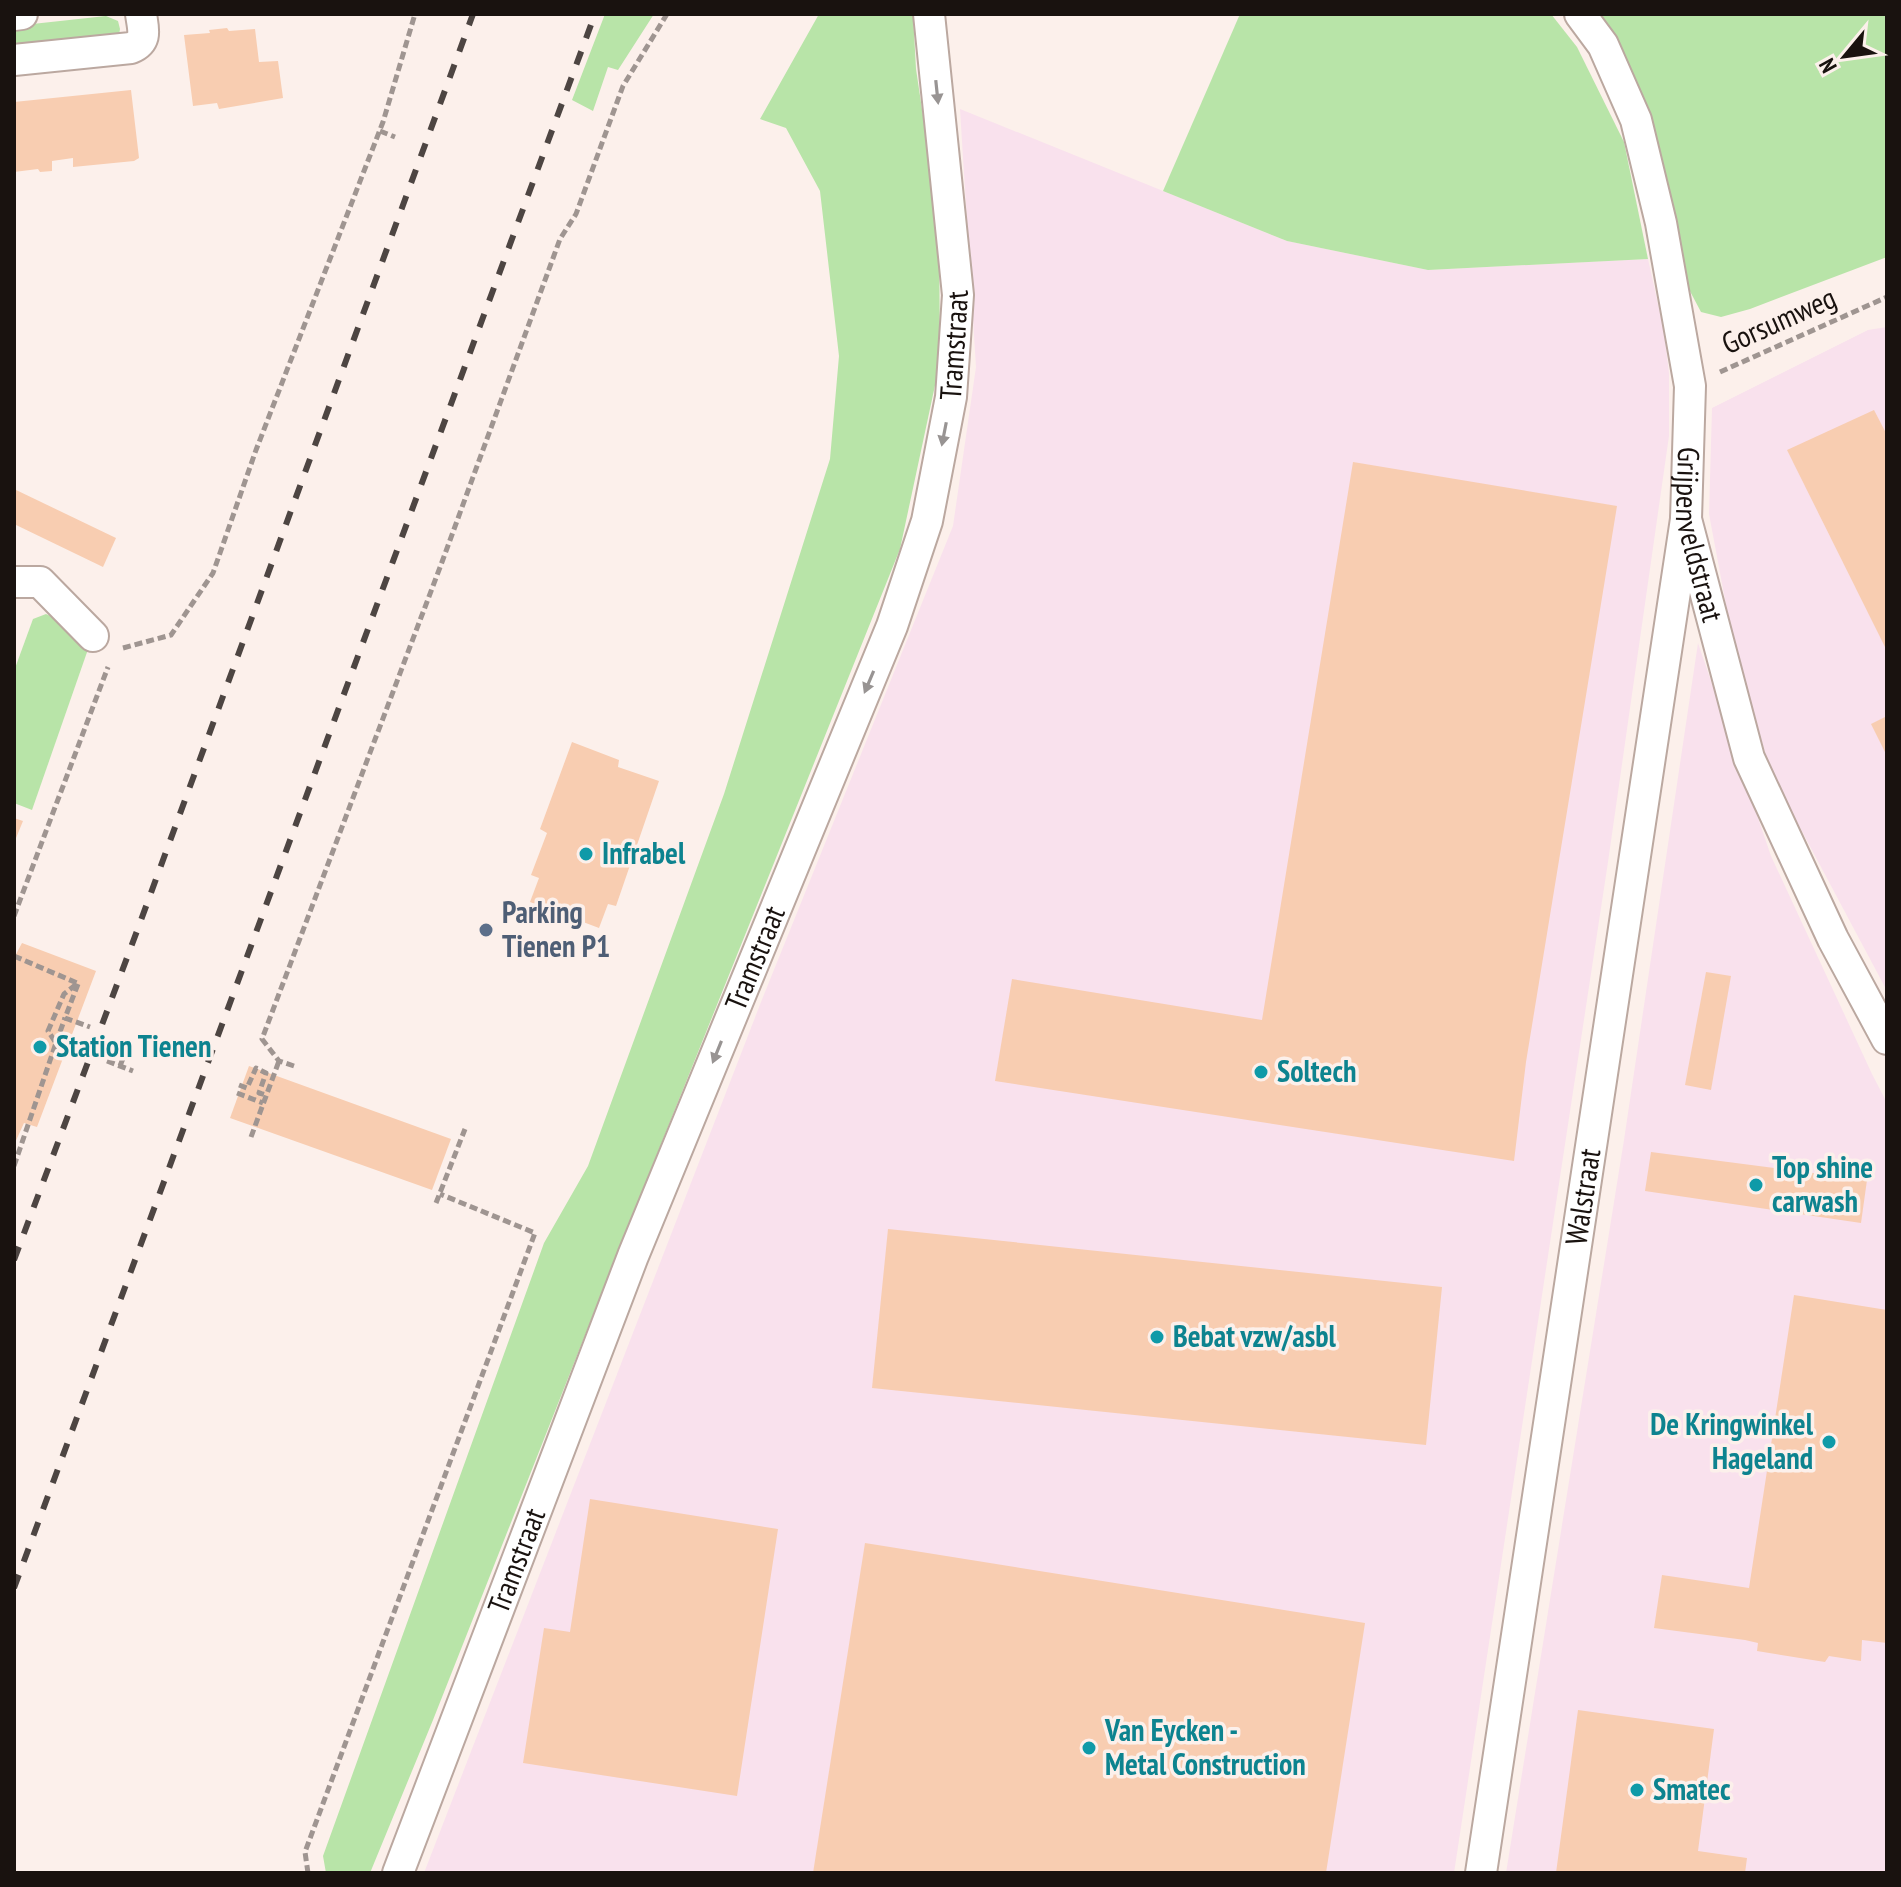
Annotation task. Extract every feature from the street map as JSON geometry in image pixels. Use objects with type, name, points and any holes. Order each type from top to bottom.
[{"type":"street","points":[[14,15],[22,14]]},
{"type":"street","points":[[14,60],[131,48],[144,36],[141,14]]},
{"type":"street","name":"Tramstraat","points":[[398,1873],[633,1256],[892,626],[927,521],[951,397],[958,295],[929,14]]},
{"type":"street","name":"Grijpenveldstraat","points":[[1580,14],[1603,45],[1636,120],[1661,223],[1690,386],[1686,519],[1749,758],[1833,939],[1887,1039]]},
{"type":"street","name":"Walstraat","points":[[1481,1873],[1686,519]]},
{"type":"street","points":[[14,582],[40,582],[107,647]]},
{"type":"path","points":[[14,916],[107,647],[171,635],[213,573],[256,450],[380,131],[415,14]]},
{"type":"path","points":[[294,1066],[279,1061],[262,1039],[560,239],[576,214],[623,86],[667,14]]},
{"type":"path","points":[[380,131],[395,137]]},
{"type":"path","name":"Gorsumweg","points":[[1690,386],[1887,297]]},
{"type":"path","points":[[14,956],[78,983]]},
{"type":"path","points":[[14,1166],[78,983]]},
{"type":"path","points":[[56,1043],[48,1031],[64,994],[78,983]]},
{"type":"path","points":[[65,1018],[90,1027]]},
{"type":"path","points":[[120,1066],[129,1043]]},
{"type":"path","points":[[107,1061],[133,1071]]},
{"type":"path","points":[[251,1137],[279,1061]]},
{"type":"path","points":[[239,1085],[247,1088],[256,1068],[266,1073],[259,1093],[266,1095]]},
{"type":"path","points":[[237,1093],[263,1103]]},
{"type":"path","points":[[436,1203],[465,1129]]},
{"type":"path","points":[[442,1164],[450,1167]]},
{"type":"path","points":[[308,1873],[305,1852],[535,1233],[440,1194]]},
{"type":"shaded area","points":[[960,109],[1287,241],[1428,270],[1648,259],[1664,331],[1669,373],[1669,436],[1608,862],[1454,1873],[424,1873],[761,1002],[953,526],[976,367]]},
{"type":"shaded area","points":[[1887,327],[1887,991],[1771,773],[1732,637],[1709,514],[1712,408],[1868,330]]},
{"type":"shaded area","points":[[1698,643],[1771,856],[1887,1103],[1887,1868],[1883,1873],[1506,1873],[1624,1140]]},
{"type":"green space","points":[[605,14],[654,14],[618,70],[608,67],[593,111],[572,100]]},
{"type":"green space","points":[[819,14],[913,14],[916,69],[939,223],[940,362],[900,549],[370,1873],[326,1873],[323,1856],[544,1243],[588,1166],[724,794],[830,459],[839,356],[820,191],[786,128],[760,119]]},
{"type":"green space","points":[[1240,14],[1551,14],[1577,47],[1624,142],[1648,259],[1428,270],[1287,241],[1163,191]]},
{"type":"green space","points":[[1600,14],[1887,14],[1887,257],[1750,309],[1721,317],[1701,312],[1683,278],[1659,165],[1625,58]]},
{"type":"green space","points":[[106,16],[118,21],[119,35],[14,52],[14,26]]},
{"type":"green space","points":[[46,614],[93,635],[32,810],[14,803],[14,671],[33,619]]},
{"type":"building","points":[[227,28],[229,31],[255,29],[259,62],[278,61],[283,98],[219,109],[217,103],[193,106],[184,35]]},
{"type":"building","points":[[131,90],[139,158],[73,167],[73,158],[52,161],[52,171],[14,172],[14,102]]},
{"type":"building","points":[[1874,410],[1887,435],[1887,651],[1787,450]]},
{"type":"building","points":[[1353,462],[1617,506],[1526,1062],[1514,1161],[995,1081],[1012,979],[1262,1020]]},
{"type":"building","points":[[14,489],[116,538],[103,567],[14,524]]},
{"type":"building","points":[[1887,716],[1887,756],[1871,724]]},
{"type":"building","name":"Infrabel","points":[[572,742],[619,760],[618,767],[659,781],[616,906],[608,904],[599,928],[530,902],[539,878],[531,875],[547,833],[540,829]]},
{"type":"building","points":[[14,818],[23,821],[14,843]]},
{"type":"building","name":"Station Tienen","points":[[22,943],[96,971],[37,1127],[24,1123],[14,1145],[14,958]]},
{"type":"building","points":[[1706,972],[1731,976],[1711,1090],[1685,1085]]},
{"type":"building","points":[[249,1066],[451,1139],[432,1190],[230,1118]]},
{"type":"building","name":"Top shine carwash","points":[[1651,1152],[1867,1180],[1861,1223],[1645,1191]]},
{"type":"building","name":"Bebat vzw/asbl","points":[[888,1229],[1442,1287],[1426,1445],[872,1388]]},
{"type":"building","name":"De Kringwinkel Hageland","points":[[1794,1295],[1887,1310],[1887,1643],[1862,1640],[1861,1661],[1829,1656],[1825,1662],[1757,1651],[1758,1643],[1745,1640],[1654,1628],[1662,1575],[1749,1588]]},
{"type":"building","points":[[590,1499],[778,1529],[737,1796],[523,1763],[544,1628],[570,1632]]},
{"type":"building","name":"Van Eycken - Metal Construction","points":[[865,1543],[1365,1623],[1326,1873],[813,1873]]},
{"type":"building","name":"Smatec","points":[[1578,1710],[1714,1729],[1698,1851],[1747,1858],[1745,1873],[1556,1873]]},
{"type":"railway","points":[[14,1260],[473,14]]},
{"type":"railway","points":[[14,1588],[595,14]]},
{"type":"place","name":"Infrabel","points":[[586,854]]},
{"type":"place","name":"Parking Tienen P1","points":[[486,930]]},
{"type":"place","name":"Station Tienen","points":[[40,1047]]},
{"type":"place","name":"Soltech","points":[[1261,1072]]},
{"type":"place","name":"Top shine carwash","points":[[1756,1185]]},
{"type":"place","name":"Bebat vzw/asbl","points":[[1157,1337]]},
{"type":"place","name":"De Kringwinkel Hageland","points":[[1829,1442]]},
{"type":"place","name":"Van Eycken - Metal Construction","points":[[1089,1748]]},
{"type":"place","name":"Smatec","points":[[1637,1790]]}]
